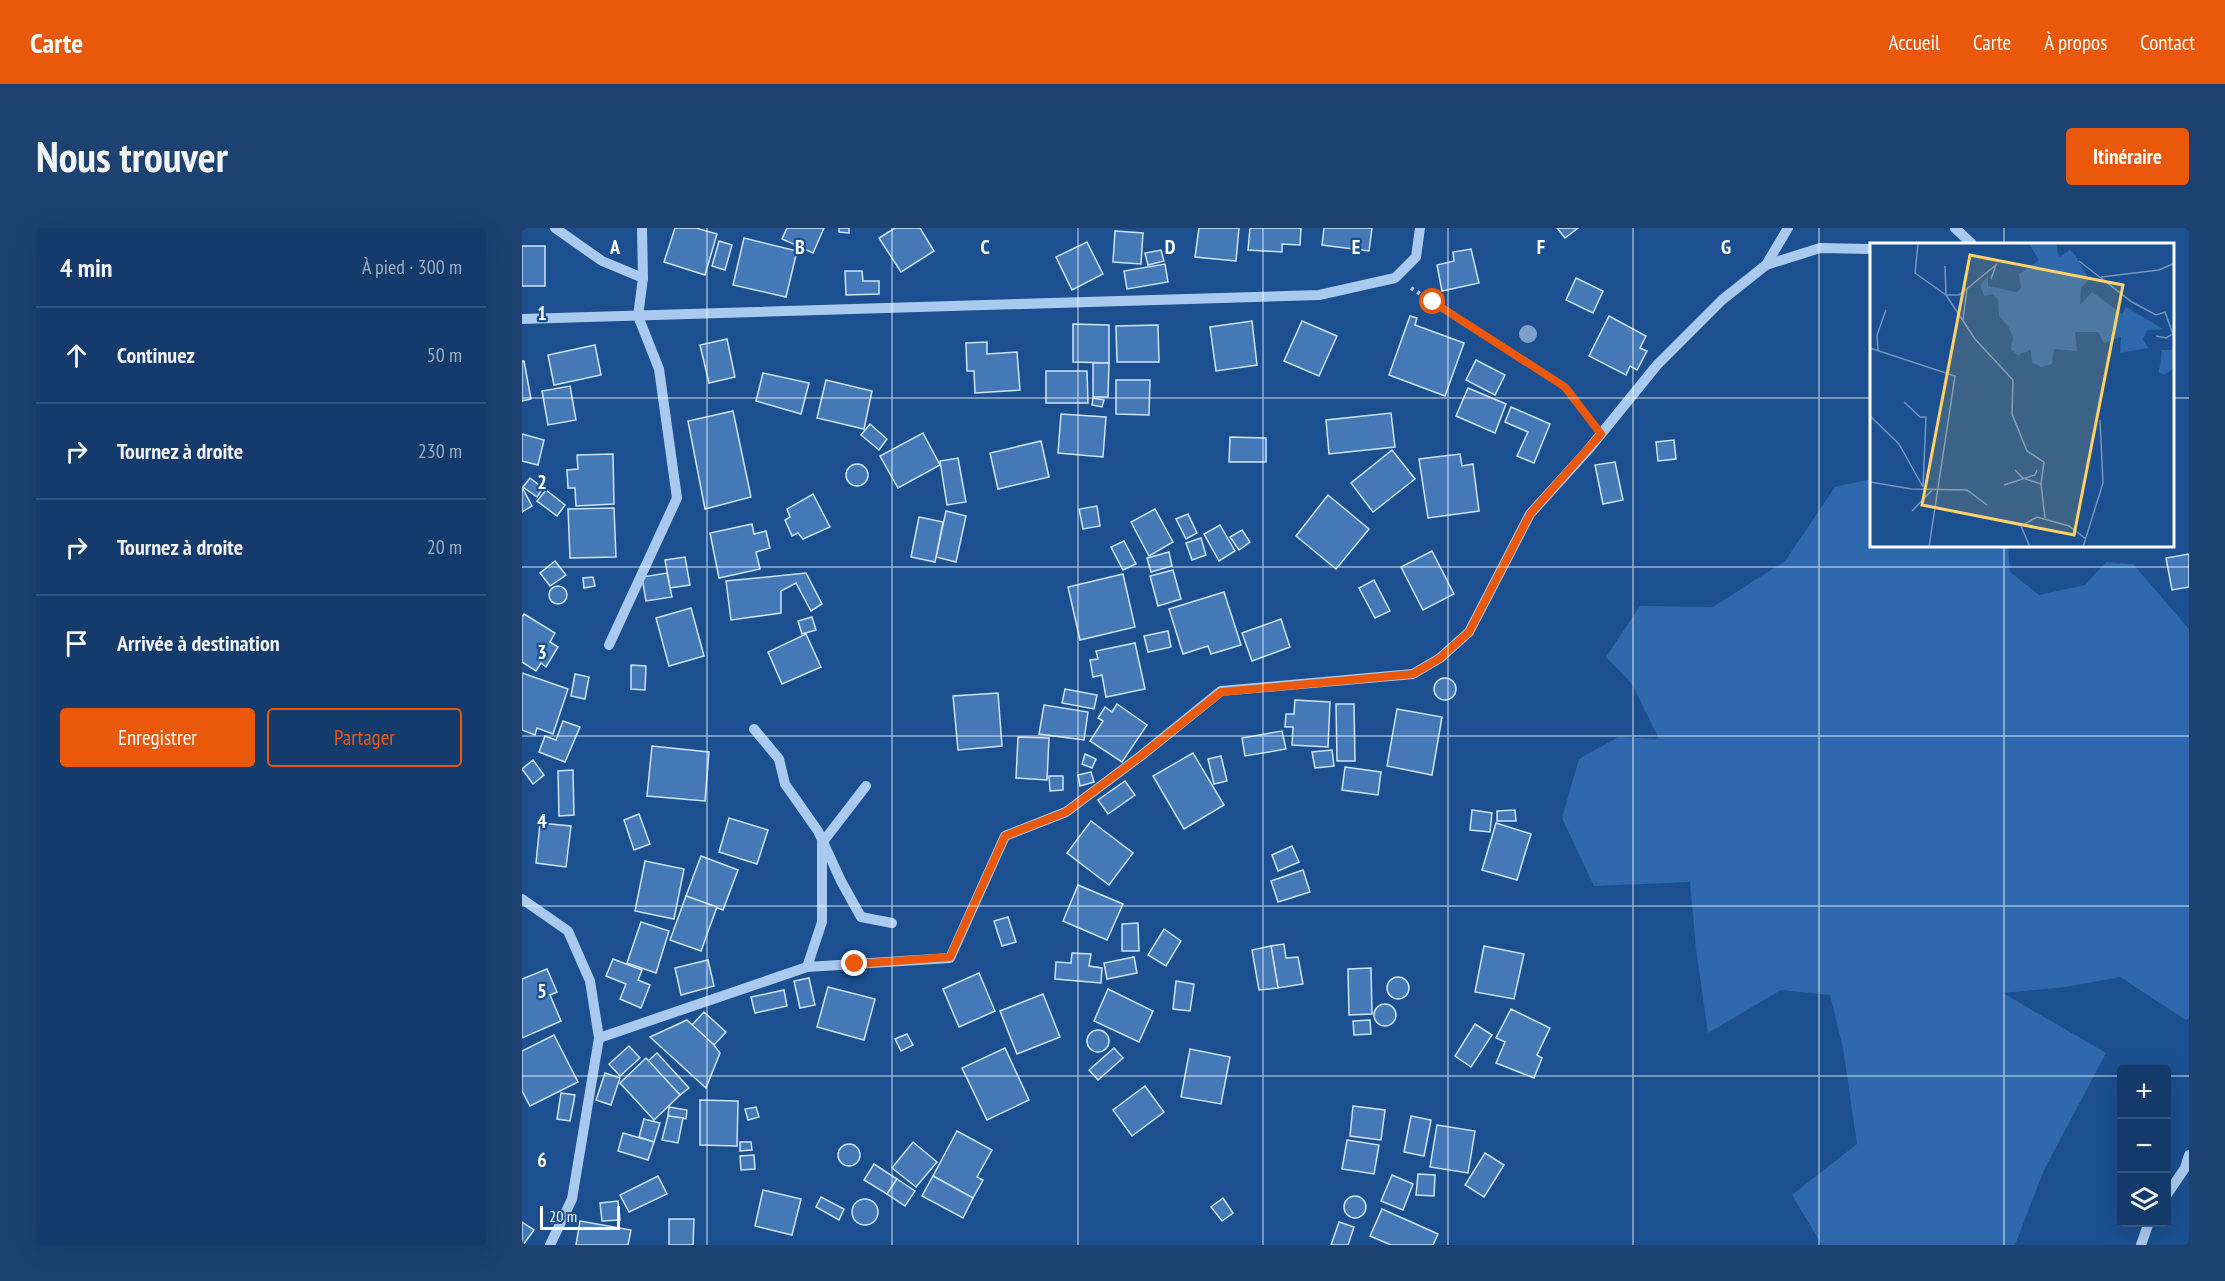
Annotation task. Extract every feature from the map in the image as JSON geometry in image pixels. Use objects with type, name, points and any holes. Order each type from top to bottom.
[{"type":"street","points":[[555,228],[602,261],[643,278]]},
{"type":"street","points":[[609,645],[677,498],[659,369],[638,316],[643,278],[642,228]]},
{"type":"street","points":[[522,319],[1319,295],[1395,278],[1416,257],[1420,228]]},
{"type":"street","points":[[599,1038],[807,967],[950,957],[1005,836],[1066,812],[1221,692],[1413,674],[1440,658],[1469,632],[1530,514],[1601,434],[1657,365],[1722,300],[1766,265],[1788,228]]},
{"type":"street","points":[[1955,228],[1971,243]]},
{"type":"street","points":[[1766,265],[1820,248],[1870,249]]},
{"type":"street","points":[[754,729],[779,759],[785,784],[818,831],[861,917],[892,923]]},
{"type":"street","points":[[807,967],[822,922],[822,843],[866,786]]},
{"type":"street","points":[[522,898],[568,932],[590,981],[599,1038],[572,1199],[550,1245]]},
{"type":"street","points":[[2171,1189],[2185,1168],[2189,1155]]},
{"type":"street","points":[[2141,1245],[2148,1227]]},
{"type":"path","points":[[1395,278],[1565,387],[1601,434]]},
{"type":"shaded area","points":[[1870,479],[1870,548],[2008,548],[2010,572],[2039,595],[2085,585],[2106,562],[2133,564],[2189,629],[2189,1018],[2186,1020],[2120,977],[2066,987],[2003,993],[2106,1053],[2044,1170],[2015,1245],[1822,1245],[1792,1195],[1857,1144],[1843,1048],[1830,995],[1781,990],[1708,1033],[1696,949],[1690,882],[1594,886],[1562,818],[1579,759],[1618,737],[1659,739],[1632,684],[1606,657],[1640,606],[1713,607],[1785,561],[1835,487]]},
{"type":"building","points":[[675,228],[696,228],[717,234],[705,275],[664,262]]},
{"type":"building","points":[[787,228],[824,228],[813,253],[782,239]]},
{"type":"building","points":[[839,228],[849,228],[849,233],[839,232]]},
{"type":"building","points":[[895,228],[920,228],[934,251],[901,272],[879,238]]},
{"type":"building","points":[[1199,228],[1239,228],[1236,261],[1195,257]]},
{"type":"building","points":[[1250,228],[1301,228],[1300,245],[1282,244],[1282,252],[1248,250]]},
{"type":"building","points":[[1324,228],[1372,228],[1369,251],[1322,245]]},
{"type":"building","points":[[1557,228],[1578,228],[1565,238]]},
{"type":"building","points":[[1115,231],[1143,233],[1141,264],[1113,262]]},
{"type":"building","points":[[744,238],[797,251],[786,297],[733,285]]},
{"type":"building","points":[[719,241],[732,245],[725,270],[712,266]]},
{"type":"building","points":[[1087,242],[1103,274],[1072,290],[1056,257]]},
{"type":"building","points":[[522,246],[545,246],[545,286],[522,286]]},
{"type":"building","points":[[1471,249],[1479,283],[1442,291],[1437,265],[1454,261],[1453,252]]},
{"type":"building","points":[[1161,250],[1164,261],[1148,265],[1145,253]]},
{"type":"building","points":[[1165,264],[1168,282],[1127,289],[1124,271]]},
{"type":"building","points":[[845,271],[862,271],[863,281],[879,281],[879,294],[846,295]]},
{"type":"building","points":[[1576,278],[1603,291],[1593,313],[1566,300]]},
{"type":"building","points":[[1410,316],[1417,318],[1415,325],[1464,343],[1445,396],[1389,375]]},
{"type":"building","points":[[1609,316],[1646,336],[1640,348],[1647,351],[1637,370],[1630,366],[1626,375],[1589,356]]},
{"type":"building","points":[[1252,321],[1257,365],[1216,371],[1210,327]]},
{"type":"building","points":[[1302,321],[1337,336],[1319,376],[1284,361]]},
{"type":"building","points":[[1073,324],[1109,325],[1109,363],[1073,362]]},
{"type":"building","points":[[1158,325],[1159,362],[1117,362],[1116,326]]},
{"type":"building","points":[[727,339],[735,377],[709,383],[700,345]]},
{"type":"building","points":[[987,342],[987,354],[1017,352],[1020,390],[975,393],[974,371],[967,371],[966,343]]},
{"type":"building","points":[[595,345],[601,375],[554,385],[548,355]]},
{"type":"building","points":[[1476,360],[1505,375],[1495,395],[1466,380]]},
{"type":"building","points":[[522,361],[524,361],[531,399],[522,401]]},
{"type":"building","points":[[1093,363],[1109,363],[1108,397],[1093,397]]},
{"type":"building","points":[[1046,371],[1087,371],[1088,403],[1046,403]]},
{"type":"building","points":[[763,373],[809,383],[801,414],[756,401]]},
{"type":"building","points":[[826,380],[872,391],[864,429],[817,418]]},
{"type":"building","points":[[1116,380],[1150,380],[1149,415],[1116,414]]},
{"type":"building","points":[[570,386],[576,420],[548,425],[542,391]]},
{"type":"building","points":[[1468,388],[1506,404],[1495,433],[1456,416]]},
{"type":"building","points":[[1093,398],[1104,400],[1102,407],[1092,405]]},
{"type":"building","points":[[1511,407],[1550,424],[1534,463],[1517,456],[1528,432],[1505,422]]},
{"type":"building","points":[[733,411],[751,497],[705,509],[688,421]]},
{"type":"building","points":[[1391,413],[1395,447],[1329,454],[1326,420]]},
{"type":"building","points":[[1061,414],[1106,417],[1103,457],[1058,453]]},
{"type":"building","points":[[870,424],[887,439],[879,450],[861,435]]},
{"type":"building","points":[[923,433],[940,465],[898,488],[880,456]]},
{"type":"building","points":[[522,434],[544,440],[538,465],[522,461]]},
{"type":"building","points":[[1230,437],[1266,438],[1266,462],[1229,462]]},
{"type":"building","points":[[1674,440],[1676,459],[1658,461],[1656,442]]},
{"type":"building","points":[[1041,441],[1049,477],[998,489],[990,453]]},
{"type":"building","points":[[1392,450],[1415,479],[1373,512],[1351,483]]},
{"type":"building","points":[[613,454],[614,504],[576,506],[575,488],[568,488],[567,470],[578,469],[577,455]]},
{"type":"building","points":[[1460,454],[1462,466],[1473,464],[1479,511],[1428,518],[1419,459]]},
{"type":"building","points":[[958,458],[966,502],[947,505],[940,461]]},
{"type":"building","points":[[1615,462],[1623,500],[1603,504],[1595,465]]},
{"type":"building","points":[[857,464],[865,467],[868,475],[865,483],[857,486],[849,483],[846,475],[849,467]]},
{"type":"building","points":[[530,478],[543,488],[537,497],[523,487]]},
{"type":"building","points":[[522,487],[532,506],[522,512]]},
{"type":"building","points":[[546,490],[565,505],[557,516],[537,501]]},
{"type":"building","points":[[813,494],[830,527],[803,539],[798,533],[792,536],[785,520],[790,517],[787,509]]},
{"type":"building","points":[[1328,495],[1369,529],[1336,569],[1296,536]]},
{"type":"building","points":[[1097,506],[1100,526],[1083,529],[1079,509]]},
{"type":"building","points":[[614,508],[616,557],[570,558],[568,509]]},
{"type":"building","points":[[1155,509],[1173,542],[1149,556],[1131,522]]},
{"type":"building","points":[[946,511],[966,516],[956,562],[936,557]]},
{"type":"building","points":[[1188,514],[1197,533],[1186,539],[1176,519]]},
{"type":"building","points":[[919,517],[943,522],[935,562],[911,557]]},
{"type":"building","points":[[752,524],[754,534],[766,531],[770,548],[756,552],[760,569],[719,578],[710,533]]},
{"type":"building","points":[[1220,525],[1235,551],[1219,561],[1204,534]]},
{"type":"building","points":[[1242,530],[1250,542],[1239,550],[1230,537]]},
{"type":"building","points":[[1201,538],[1206,555],[1192,560],[1186,543]]},
{"type":"building","points":[[1124,541],[1136,564],[1123,570],[1111,547]]},
{"type":"building","points":[[1432,551],[1454,594],[1423,610],[1401,567]]},
{"type":"building","points":[[1169,552],[1172,566],[1151,572],[1147,558]]},
{"type":"building","points":[[2189,554],[2189,587],[2172,590],[2166,558]]},
{"type":"building","points":[[685,557],[690,585],[670,588],[665,560]]},
{"type":"building","points":[[555,561],[566,575],[550,586],[540,573]]},
{"type":"building","points":[[1173,570],[1181,599],[1158,606],[1150,576]]},
{"type":"building","points":[[667,573],[672,597],[646,601],[642,577]]},
{"type":"building","points":[[806,573],[822,604],[811,611],[796,583],[781,591],[781,613],[731,620],[726,581]]},
{"type":"building","points":[[1123,574],[1135,627],[1080,640],[1068,587]]},
{"type":"building","points":[[593,577],[595,586],[584,588],[583,578]]},
{"type":"building","points":[[1374,580],[1390,611],[1375,618],[1359,588]]},
{"type":"building","points":[[558,586],[564,589],[567,595],[564,601],[558,604],[552,601],[549,595],[552,589]]},
{"type":"building","points":[[1224,592],[1241,645],[1211,654],[1208,646],[1183,654],[1169,609]]},
{"type":"building","points":[[691,608],[704,656],[669,666],[656,618]]},
{"type":"building","points":[[524,614],[555,633],[550,642],[558,647],[546,667],[541,663],[536,671],[522,662],[522,617]]},
{"type":"building","points":[[812,617],[816,630],[802,634],[798,621]]},
{"type":"building","points":[[1281,619],[1290,647],[1252,661],[1242,633]]},
{"type":"building","points":[[1168,631],[1171,647],[1148,652],[1144,636]]},
{"type":"building","points":[[806,634],[821,667],[782,684],[768,652]]},
{"type":"building","points":[[1135,643],[1145,689],[1106,697],[1102,675],[1093,677],[1090,660],[1098,659],[1096,651]]},
{"type":"building","points":[[631,665],[646,666],[645,690],[631,689]]},
{"type":"building","points":[[522,673],[568,689],[553,734],[537,728],[535,735],[522,730]]},
{"type":"building","points":[[575,674],[589,677],[585,699],[571,696]]},
{"type":"building","points":[[1445,678],[1453,681],[1456,689],[1453,697],[1445,700],[1437,697],[1434,689],[1437,681]]},
{"type":"building","points":[[1065,689],[1097,695],[1094,709],[1062,703]]},
{"type":"building","points":[[998,693],[1002,746],[958,750],[953,696]]},
{"type":"building","points":[[1295,700],[1330,702],[1328,747],[1292,745],[1293,727],[1285,727],[1286,714],[1294,714]]},
{"type":"building","points":[[1117,704],[1147,725],[1122,762],[1090,741],[1103,721],[1098,718],[1105,707],[1112,712]]},
{"type":"building","points":[[1336,704],[1354,704],[1355,761],[1337,761]]},
{"type":"building","points":[[1044,705],[1088,712],[1084,740],[1039,734]]},
{"type":"building","points":[[1397,709],[1442,717],[1432,775],[1387,766]]},
{"type":"building","points":[[563,721],[580,727],[565,762],[539,752],[545,736],[556,740]]},
{"type":"building","points":[[1282,731],[1286,749],[1245,756],[1242,738]]},
{"type":"building","points":[[1018,737],[1049,738],[1047,780],[1016,778]]},
{"type":"building","points":[[652,746],[709,752],[705,801],[647,796]]},
{"type":"building","points":[[1332,750],[1334,766],[1315,768],[1312,752]]},
{"type":"building","points":[[1193,753],[1224,805],[1184,829],[1153,776]]},
{"type":"building","points":[[1085,754],[1096,759],[1092,768],[1082,764]]},
{"type":"building","points":[[1221,756],[1227,781],[1214,784],[1208,759]]},
{"type":"building","points":[[533,760],[544,775],[533,784],[522,769]]},
{"type":"building","points":[[1345,767],[1381,772],[1378,795],[1342,790]]},
{"type":"building","points":[[573,770],[574,815],[559,816],[558,771]]},
{"type":"building","points":[[1091,772],[1094,782],[1080,786],[1078,775]]},
{"type":"building","points":[[1049,776],[1063,776],[1063,790],[1050,791]]},
{"type":"building","points":[[1125,781],[1135,795],[1108,814],[1098,800]]},
{"type":"building","points":[[1472,810],[1492,813],[1490,832],[1470,830]]},
{"type":"building","points":[[1515,810],[1516,821],[1497,821],[1497,811]]},
{"type":"building","points":[[639,814],[650,844],[634,850],[624,820]]},
{"type":"building","points":[[729,818],[768,830],[757,864],[719,852]]},
{"type":"building","points":[[1091,821],[1133,853],[1109,885],[1067,853]]},
{"type":"building","points":[[540,823],[571,826],[566,867],[536,863]]},
{"type":"building","points":[[1496,823],[1531,834],[1517,880],[1482,870]]},
{"type":"building","points":[[1292,846],[1299,862],[1278,871],[1272,855]]},
{"type":"building","points":[[701,856],[738,870],[723,910],[686,896]]},
{"type":"building","points":[[645,861],[684,869],[674,919],[635,911]]},
{"type":"building","points":[[1303,870],[1310,892],[1278,902],[1271,881]]},
{"type":"building","points":[[1078,885],[1123,904],[1107,940],[1063,921]]},
{"type":"building","points":[[686,896],[717,907],[701,951],[670,940]]},
{"type":"building","points":[[1008,917],[1016,942],[1002,946],[994,921]]},
{"type":"building","points":[[641,922],[669,931],[656,973],[627,963]]},
{"type":"building","points":[[1138,923],[1139,951],[1122,951],[1122,924]]},
{"type":"building","points":[[1164,929],[1181,941],[1166,966],[1148,955]]},
{"type":"building","points":[[1284,944],[1286,958],[1298,957],[1303,984],[1278,988],[1271,946]]},
{"type":"building","points":[[1271,946],[1278,988],[1259,990],[1252,950]]},
{"type":"building","points":[[1484,946],[1524,954],[1514,999],[1475,992]]},
{"type":"building","points":[[1072,953],[1091,954],[1089,966],[1102,968],[1101,983],[1055,979],[1056,962],[1071,963]]},
{"type":"building","points":[[1134,957],[1137,973],[1107,979],[1104,963]]},
{"type":"building","points":[[613,959],[642,970],[638,980],[650,985],[641,1008],[620,999],[626,984],[606,976]]},
{"type":"building","points":[[708,960],[714,986],[681,995],[675,968]]},
{"type":"building","points":[[1371,968],[1372,1014],[1349,1015],[1348,969]]},
{"type":"building","points":[[547,969],[557,992],[550,995],[561,1021],[522,1038],[522,979]]},
{"type":"building","points":[[979,973],[995,1011],[959,1027],[943,989]]},
{"type":"building","points":[[1398,977],[1406,980],[1409,988],[1406,996],[1398,999],[1390,996],[1387,988],[1390,980]]},
{"type":"building","points":[[809,978],[815,1005],[800,1008],[794,981]]},
{"type":"building","points":[[1176,981],[1194,984],[1190,1011],[1173,1009]]},
{"type":"building","points":[[828,987],[875,999],[864,1040],[817,1027]]},
{"type":"building","points":[[1108,989],[1153,1011],[1139,1042],[1094,1021]]},
{"type":"building","points":[[784,990],[787,1006],[755,1013],[751,997]]},
{"type":"building","points":[[1043,994],[1060,1037],[1017,1054],[1000,1011]]},
{"type":"building","points":[[1385,1004],[1393,1007],[1396,1015],[1393,1023],[1385,1026],[1377,1023],[1374,1015],[1377,1007]]},
{"type":"building","points":[[1511,1009],[1550,1028],[1537,1055],[1542,1058],[1534,1078],[1496,1063],[1505,1042],[1496,1038]]},
{"type":"building","points":[[704,1012],[726,1032],[714,1045],[692,1025]]},
{"type":"building","points":[[687,1020],[720,1053],[706,1088],[650,1037]]},
{"type":"building","points":[[1370,1020],[1371,1034],[1354,1035],[1353,1021]]},
{"type":"building","points":[[1475,1024],[1492,1035],[1471,1067],[1455,1056]]},
{"type":"building","points":[[1098,1030],[1106,1033],[1109,1041],[1106,1049],[1098,1052],[1090,1049],[1087,1041],[1090,1033]]},
{"type":"building","points":[[907,1034],[913,1045],[901,1051],[895,1039]]},
{"type":"building","points":[[554,1035],[578,1082],[530,1106],[522,1091],[522,1051]]},
{"type":"building","points":[[629,1046],[640,1058],[620,1076],[609,1064]]},
{"type":"building","points":[[1005,1048],[1029,1100],[987,1120],[962,1068]]},
{"type":"building","points":[[1114,1048],[1123,1058],[1098,1080],[1089,1070]]},
{"type":"building","points":[[1190,1049],[1230,1057],[1221,1104],[1181,1097]]},
{"type":"building","points":[[657,1053],[689,1088],[680,1095],[648,1061]]},
{"type":"building","points":[[646,1058],[680,1095],[654,1120],[620,1083]]},
{"type":"building","points":[[605,1073],[620,1078],[611,1105],[596,1100]]},
{"type":"building","points":[[1145,1086],[1164,1112],[1132,1136],[1113,1110]]},
{"type":"building","points":[[561,1093],[575,1095],[570,1121],[557,1119]]},
{"type":"building","points":[[700,1100],[738,1101],[737,1146],[700,1145]]},
{"type":"building","points":[[1353,1106],[1385,1110],[1381,1140],[1350,1136]]},
{"type":"building","points":[[669,1107],[687,1110],[686,1119],[668,1116]]},
{"type":"building","points":[[756,1107],[759,1117],[748,1120],[745,1109]]},
{"type":"building","points":[[668,1116],[683,1118],[678,1143],[662,1140]]},
{"type":"building","points":[[1411,1116],[1431,1120],[1424,1156],[1404,1152]]},
{"type":"building","points":[[644,1119],[660,1123],[654,1142],[639,1137]]},
{"type":"building","points":[[1437,1125],[1475,1131],[1468,1173],[1430,1167]]},
{"type":"building","points":[[957,1131],[992,1150],[977,1177],[983,1180],[973,1198],[933,1176]]},
{"type":"building","points":[[623,1133],[654,1142],[648,1160],[618,1151]]},
{"type":"building","points":[[1347,1140],[1379,1145],[1374,1174],[1342,1169]]},
{"type":"building","points":[[740,1142],[751,1142],[752,1150],[740,1151]]},
{"type":"building","points":[[913,1142],[937,1162],[916,1187],[892,1168]]},
{"type":"building","points":[[849,1144],[857,1147],[860,1155],[857,1163],[849,1166],[841,1163],[838,1155],[841,1147]]},
{"type":"building","points":[[1485,1153],[1504,1165],[1484,1197],[1465,1185]]},
{"type":"building","points":[[754,1155],[755,1169],[741,1170],[740,1156]]},
{"type":"building","points":[[874,1164],[897,1179],[887,1194],[864,1180]]},
{"type":"building","points":[[1418,1174],[1435,1175],[1434,1196],[1416,1195]]},
{"type":"building","points":[[1392,1175],[1413,1184],[1403,1210],[1381,1201]]},
{"type":"building","points":[[658,1176],[667,1194],[629,1212],[620,1195]]},
{"type":"building","points":[[933,1176],[973,1198],[963,1218],[922,1196]]},
{"type":"building","points":[[897,1179],[915,1191],[905,1206],[887,1194]]},
{"type":"building","points":[[763,1190],[801,1199],[792,1235],[755,1226]]},
{"type":"building","points":[[1355,1196],[1363,1199],[1366,1207],[1363,1215],[1355,1218],[1347,1215],[1344,1207],[1347,1199]]},
{"type":"building","points":[[821,1197],[844,1209],[839,1220],[816,1207]]},
{"type":"building","points":[[1223,1198],[1233,1213],[1222,1221],[1211,1207]]},
{"type":"building","points":[[865,1199],[874,1203],[878,1212],[874,1221],[865,1225],[856,1221],[852,1212],[856,1203]]},
{"type":"building","points":[[618,1201],[620,1220],[602,1221],[600,1203]]},
{"type":"building","points":[[1382,1209],[1438,1234],[1433,1245],[1391,1245],[1370,1236]]},
{"type":"building","points":[[669,1219],[694,1219],[693,1245],[669,1245]]},
{"type":"building","points":[[580,1221],[631,1230],[628,1245],[576,1245]]},
{"type":"building","points":[[522,1222],[534,1230],[523,1245],[522,1245]]},
{"type":"building","points":[[1339,1222],[1354,1227],[1348,1245],[1331,1245]]},
{"type":"route","points":[[855,964],[950,957],[1005,836],[1066,812],[1221,692],[1413,674],[1440,658],[1469,632],[1530,514],[1601,434],[1565,387],[1433,302]]}]
